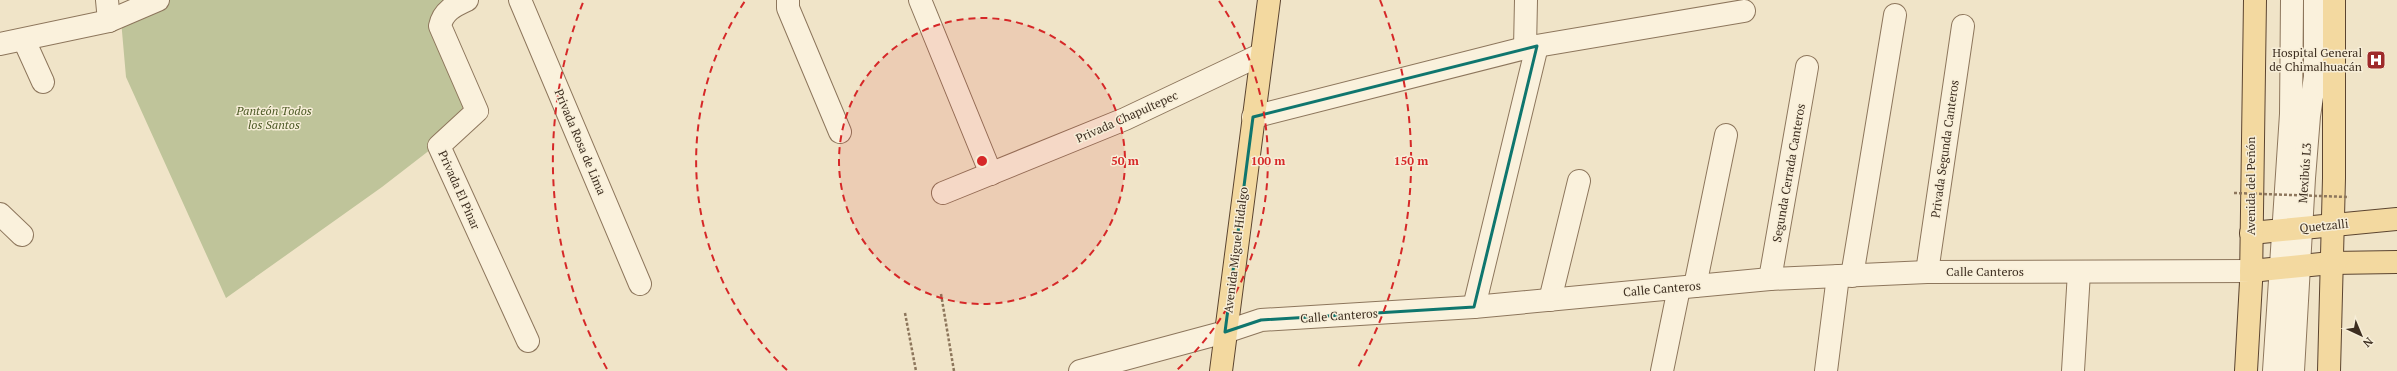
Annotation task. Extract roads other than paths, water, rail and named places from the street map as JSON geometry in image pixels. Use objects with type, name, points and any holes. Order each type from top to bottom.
[{"type":"main road","name":"Avenida Miguel Hidalgo","points":[[1221,371],[1260,55],[1269,0]]},
{"type":"main road","name":"Avenida del Peñón","points":[[2246,371],[2251,271],[2254,0]]},
{"type":"main road","points":[[2329,371],[2334,178],[2334,0]]},
{"type":"main road","name":"Quetzalli","points":[[2251,233],[2332,224],[2397,219]]},
{"type":"main road","points":[[2251,271],[2331,263],[2397,262]]},
{"type":"street","points":[[0,44],[24,40],[108,10],[158,0]]},
{"type":"street","name":"Privada Rosa de Lima","points":[[520,0],[640,284]]},
{"type":"street","points":[[788,0],[788,8],[840,132]]},
{"type":"street","points":[[920,0],[991,174]]},
{"type":"street","points":[[1474,307],[1531,47],[1526,0]]},
{"type":"street","name":"Mexibús L3","points":[[2292,0],[2292,229],[2290,267],[2293,371]]},
{"type":"street","name":"Mexibús L3","points":[[2292,229],[2315,77],[2315,0]]},
{"type":"street","name":"Privada El Pinar","points":[[455,3],[441,21],[441,32],[477,111],[439,146],[528,340]]},
{"type":"street","points":[[1253,117],[1531,47],[1744,12]]},
{"type":"street","points":[[1826,371],[1895,15]]},
{"type":"street","name":"Privada Segunda Canteros","points":[[1927,272],[1964,26]]},
{"type":"street","points":[[24,40],[43,82]]},
{"type":"street","name":"Privada Chapultepec","points":[[942,193],[1125,119],[1260,55]]},
{"type":"street","name":"Segunda Cerrada Canteros","points":[[1770,279],[1807,67]]},
{"type":"street","points":[[1662,371],[1687,287],[1726,135]]},
{"type":"street","points":[[1550,300],[1579,181]]},
{"type":"street","points":[[0,214],[22,235]]},
{"type":"street","name":"Mexibús L3","points":[[2274,371],[2290,267]]},
{"type":"street","name":"Calle Canteros","points":[[1080,371],[1225,332],[1261,320],[1474,307],[1770,279],[1927,272],[2251,271]]},
{"type":"street","points":[[2073,371],[2079,272]]},
{"type":"place","name":"Hospital General de Chimalhuacán","points":[[2376,60]]},
{"type":"park label","name":"Panteón Todos los Santos","points":[[274,118]]}]
